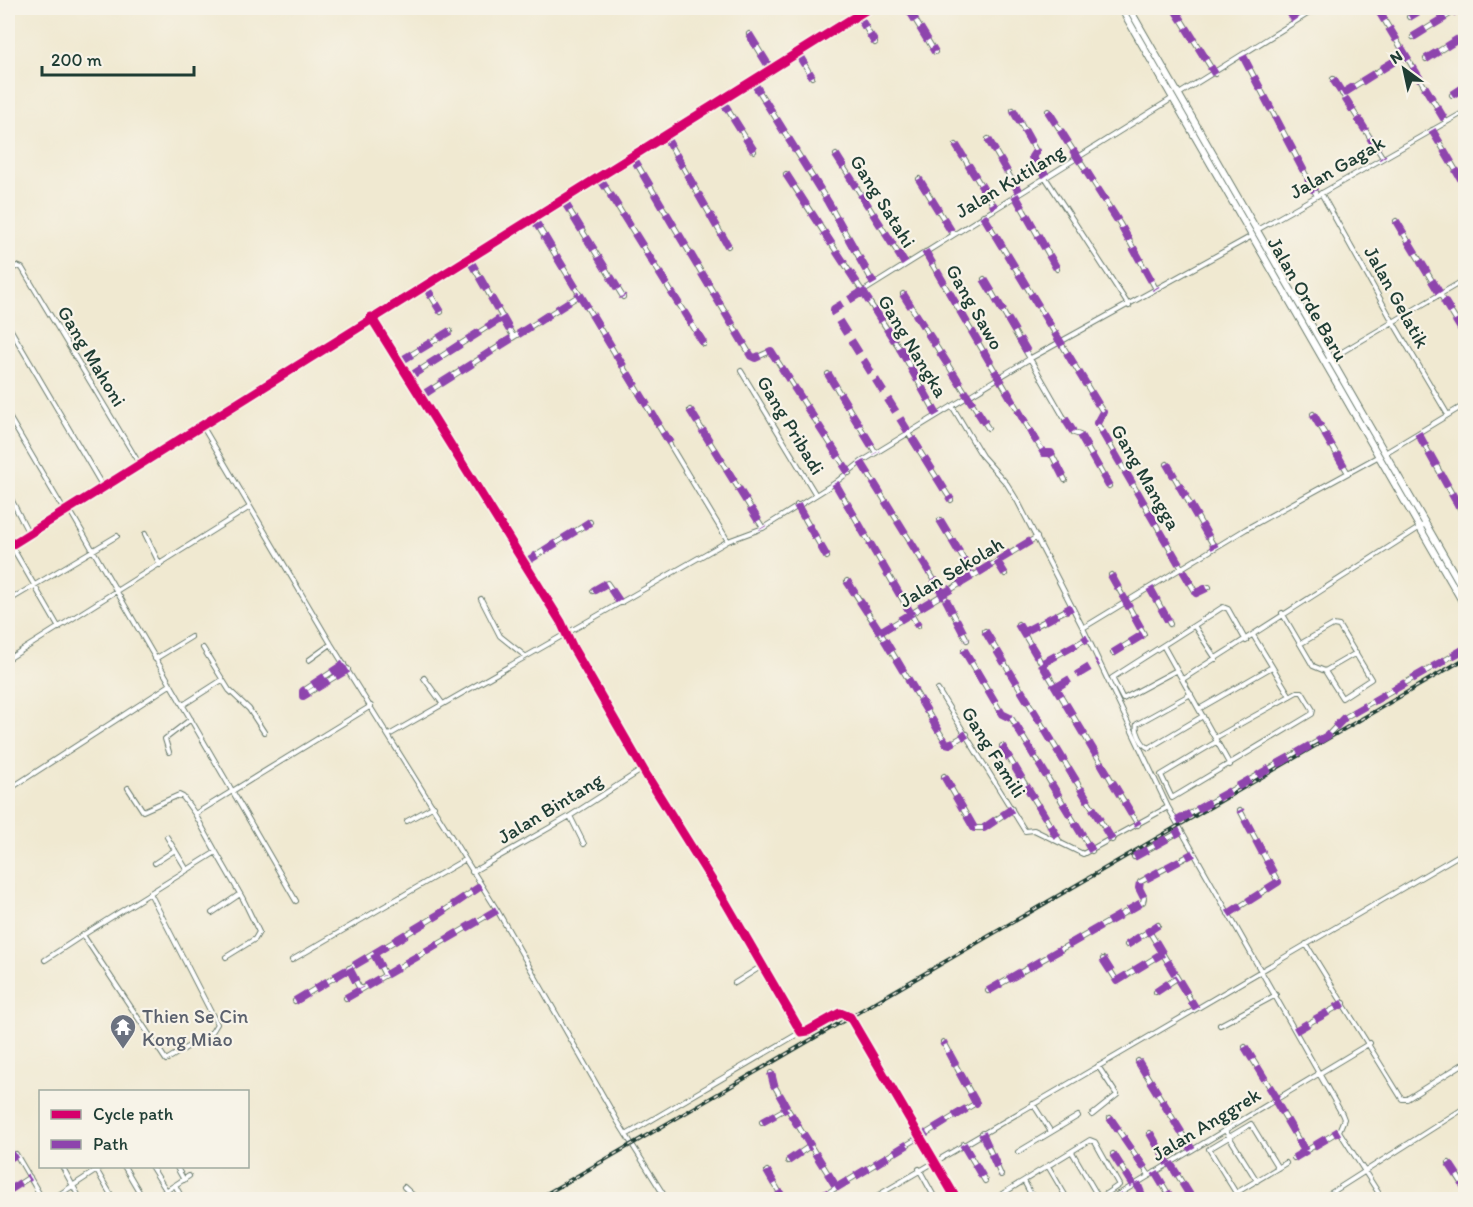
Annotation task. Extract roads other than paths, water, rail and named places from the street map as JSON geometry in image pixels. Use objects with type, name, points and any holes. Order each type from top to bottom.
[{"type":"main road","name":"Jalan Orde Baru","points":[[1121,8],[1176,96]]},
{"type":"main road","name":"Jalan Orde Baru","points":[[1130,10],[1176,96],[1382,455],[1466,608]]},
{"type":"main road","name":"Jalan Orde Baru","points":[[1422,526],[1466,594]]},
{"type":"street","points":[[59,628],[9,546],[203,427],[371,317],[631,154],[869,8]]},
{"type":"street","points":[[908,8],[935,52]]},
{"type":"street","points":[[1130,10],[1138,8]]},
{"type":"street","points":[[1174,8],[1215,74]]},
{"type":"street","points":[[1287,8],[1295,20]]},
{"type":"street","name":"Jalan Kutilang","points":[[862,292],[995,207],[1215,74],[1295,20],[1317,8]]},
{"type":"street","points":[[1377,8],[1446,122]]},
{"type":"street","points":[[1410,17],[1424,8]]},
{"type":"street","points":[[1413,37],[1460,8]]},
{"type":"street","points":[[858,15],[875,43]]},
{"type":"street","points":[[749,34],[770,68]]},
{"type":"street","points":[[1426,59],[1466,34]]},
{"type":"street","points":[[797,52],[812,77]]},
{"type":"street","points":[[1342,94],[1404,55]]},
{"type":"street","name":"Jalan Gelatik","points":[[1243,56],[1319,194],[1448,415]]},
{"type":"street","points":[[1333,79],[1383,158]]},
{"type":"street","points":[[752,80],[828,202],[874,284]]},
{"type":"street","points":[[1452,95],[1466,86]]},
{"type":"street","points":[[721,99],[754,152]]},
{"type":"street","points":[[1013,110],[1037,152],[1032,157],[1129,306]]},
{"type":"street","points":[[1048,111],[1076,159],[1125,232],[1156,289]]},
{"type":"street","name":"Jalan Gagak","points":[[389,735],[728,541],[763,528],[849,473],[861,462],[1031,358],[1129,306],[1466,111]]},
{"type":"street","points":[[1432,130],[1464,184]]},
{"type":"street","points":[[664,134],[728,246]]},
{"type":"street","points":[[988,139],[1057,269]]},
{"type":"street","points":[[956,145],[995,207]]},
{"type":"street","points":[[631,154],[754,358],[771,351],[849,473]]},
{"type":"street","name":"Gang Satahi","points":[[836,155],[905,264]]},
{"type":"street","name":"Gang Nangka","points":[[786,174],[907,361],[937,415]]},
{"type":"street","points":[[598,176],[704,344]]},
{"type":"street","points":[[919,179],[953,234]]},
{"type":"street","points":[[562,198],[623,297]]},
{"type":"street","points":[[984,215],[1060,341]]},
{"type":"street","points":[[532,216],[728,541]]},
{"type":"street","points":[[1396,221],[1466,337]]},
{"type":"street","name":"Gang Sawo","points":[[925,251],[1044,453],[1052,453],[1065,480]]},
{"type":"street","points":[[468,257],[513,336]]},
{"type":"street","name":"Gang Mahoni","points":[[8,273],[17,266],[22,268],[140,465]]},
{"type":"street","points":[[984,279],[1063,416],[1074,433],[1080,435],[1109,486]]},
{"type":"street","points":[[1328,361],[1466,279]]},
{"type":"street","points":[[424,284],[441,312]]},
{"type":"street","points":[[421,396],[580,294]]},
{"type":"street","points":[[903,294],[970,397],[987,428]]},
{"type":"street","points":[[371,317],[568,634],[573,648],[801,1032]]},
{"type":"street","points":[[409,377],[503,317]]},
{"type":"street","points":[[8,326],[103,487]]},
{"type":"street","points":[[399,362],[450,331]]},
{"type":"street","name":"Gang Mangga","points":[[1060,341],[1103,412],[1097,423],[1182,569]]},
{"type":"street","name":"Gang Pribadi","points":[[741,371],[816,495]]},
{"type":"street","points":[[828,374],[876,453]]},
{"type":"street","points":[[1083,628],[1215,548],[1382,455],[1466,405]]},
{"type":"street","points":[[952,406],[982,456],[1012,491],[1088,638],[1168,807],[1342,1114],[1344,1119],[1339,1131],[1294,1158]]},
{"type":"street","points":[[690,410],[763,528]]},
{"type":"street","points":[[1313,414],[1348,473]]},
{"type":"street","points":[[8,415],[117,593],[296,901]]},
{"type":"street","points":[[203,427],[331,644],[497,910],[626,1136],[667,1200]]},
{"type":"street","points":[[908,433],[951,500]]},
{"type":"street","points":[[1418,433],[1466,519]]},
{"type":"street","points":[[861,462],[942,594],[967,640]]},
{"type":"street","points":[[1167,464],[1215,548]]},
{"type":"street","points":[[834,483],[918,626]]},
{"type":"street","points":[[8,493],[29,534]]},
{"type":"street","points":[[797,505],[827,557]]},
{"type":"street","points":[[8,659],[117,593],[250,507]]},
{"type":"street","points":[[940,520],[974,575]]},
{"type":"street","points":[[524,563],[590,522]]},
{"type":"street","points":[[1183,679],[1246,641],[1282,613],[1422,526]]},
{"type":"street","points":[[145,534],[160,565]]},
{"type":"street","points":[[8,601],[117,536]]},
{"type":"street","name":"Jalan Sekolah","points":[[880,632],[1037,537]]},
{"type":"street","points":[[997,561],[1005,574]]},
{"type":"street","points":[[1182,569],[1196,593],[1209,587]]},
{"type":"street","points":[[1111,575],[1144,634],[1113,653]]},
{"type":"street","points":[[847,581],[946,743],[950,744],[967,734]]},
{"type":"street","points":[[593,591],[608,583],[621,604]]},
{"type":"street","points":[[1150,588],[1170,624]]},
{"type":"street","points":[[481,599],[500,636],[525,657]]},
{"type":"street","points":[[1024,632],[1072,607]]},
{"type":"street","points":[[1178,670],[1126,698],[1122,698],[1113,676],[1196,627],[1225,607],[1246,641]]},
{"type":"street","points":[[1282,613],[1300,644],[1313,666],[1325,671],[1344,698],[1371,679],[1336,625],[1300,644]]},
{"type":"street","points":[[1018,624],[1138,825]]},
{"type":"street","points":[[1196,627],[1216,659]]},
{"type":"street","points":[[985,631],[1112,840]]},
{"type":"street","points":[[1253,635],[1290,696]]},
{"type":"street","points":[[155,659],[191,637]]},
{"type":"street","points":[[1043,663],[1088,638]]},
{"type":"street","points":[[309,660],[331,644]]},
{"type":"street","points":[[1164,646],[1230,765]]},
{"type":"street","points":[[203,648],[222,680],[234,696],[249,708],[264,732]]},
{"type":"street","points":[[1177,822],[1327,736],[1344,718],[1466,648]]},
{"type":"street","points":[[964,650],[1002,714],[1012,719],[1092,851]]},
{"type":"street","points":[[1325,671],[1356,653]]},
{"type":"street","points":[[344,664],[303,691],[303,696],[348,669]]},
{"type":"street","points":[[1199,709],[1272,667]]},
{"type":"street","points":[[424,678],[442,704]]},
{"type":"street","points":[[183,705],[222,680]]},
{"type":"street","points":[[8,790],[170,685]]},
{"type":"street","name":"Gang Famili","points":[[938,690],[1025,831],[1034,830],[1061,843]]},
{"type":"street","points":[[1302,692],[1313,710],[1312,714],[1230,765],[1171,797],[1162,774],[1290,696],[1302,692]]},
{"type":"street","points":[[1191,694],[1137,724],[1136,729],[1145,747],[1149,748],[1203,716]]},
{"type":"street","points":[[195,814],[232,789],[371,706]]},
{"type":"street","points":[[169,752],[165,739],[191,718]]},
{"type":"street","points":[[1002,746],[1061,843],[1083,854],[1168,807]]},
{"type":"street","name":"Jalan Bintang","points":[[472,872],[570,816],[644,769]]},
{"type":"street","points":[[944,776],[974,828],[984,828],[1012,809]]},
{"type":"street","points":[[128,788],[144,812],[179,795],[195,814],[240,894],[259,934],[226,957]]},
{"type":"street","points":[[407,821],[434,806]]},
{"type":"street","points":[[1228,914],[1278,882],[1240,810]]},
{"type":"street","points":[[570,816],[584,844]]},
{"type":"street","points":[[1134,857],[1181,831]]},
{"type":"street","points":[[167,837],[187,870]]},
{"type":"street","points":[[155,863],[175,850]]},
{"type":"street","points":[[870,1200],[934,1160],[1466,851]]},
{"type":"street","points":[[45,960],[216,852]]},
{"type":"street","points":[[988,991],[1143,902],[1144,898],[1138,888],[1140,882],[1194,853]]},
{"type":"street","points":[[292,960],[464,860]]},
{"type":"street","points":[[295,1001],[481,886]]},
{"type":"street","points":[[83,935],[162,1056],[166,1060],[172,1058],[212,1032],[217,1024],[150,893]]},
{"type":"street","points":[[212,914],[240,894]]},
{"type":"street","points":[[346,998],[497,910]]},
{"type":"street","points":[[1126,945],[1158,925]]},
{"type":"street","points":[[1149,931],[1196,1009]]},
{"type":"street","points":[[1306,943],[1404,1100],[1466,1062]]},
{"type":"street","points":[[1103,959],[1117,981],[1163,953]]},
{"type":"street","points":[[374,954],[385,975]]},
{"type":"street","points":[[735,983],[762,966]]},
{"type":"street","points":[[349,968],[360,989]]},
{"type":"street","points":[[1156,992],[1177,978]]},
{"type":"street","points":[[1220,1025],[1276,995]]},
{"type":"street","points":[[1295,1031],[1344,1003]]},
{"type":"street","points":[[626,1136],[801,1032],[808,1031],[840,1013],[850,1017],[957,1200]]},
{"type":"street","points":[[816,1200],[976,1103],[943,1042]]},
{"type":"street","name":"Jalan Anggrek","points":[[1109,1200],[1370,1043]]},
{"type":"street","points":[[1245,1047],[1305,1151]]},
{"type":"street","points":[[1138,1061],[1192,1150]]},
{"type":"street","points":[[1092,1115],[1117,1095],[1098,1066]]},
{"type":"street","points":[[771,1073],[774,1085],[787,1108],[837,1188]]},
{"type":"street","points":[[1033,1104],[1051,1132]]},
{"type":"street","points":[[1320,1200],[1466,1107]]},
{"type":"street","points":[[762,1122],[787,1108]]},
{"type":"street","points":[[1018,1152],[1078,1116]]},
{"type":"street","points":[[1110,1118],[1149,1175]]},
{"type":"street","points":[[1278,1168],[1253,1125],[1248,1125],[1209,1149],[1235,1192],[1257,1181],[1278,1168],[1286,1163]]},
{"type":"street","points":[[1225,1130],[1257,1181]]},
{"type":"street","points":[[1339,1131],[1383,1200]]},
{"type":"street","points":[[982,1133],[1001,1175]]},
{"type":"street","points":[[1150,1133],[1193,1200]]},
{"type":"street","points":[[1004,1200],[1002,1194],[1090,1140],[1095,1142],[1119,1185],[1098,1199],[1072,1152]]},
{"type":"street","points":[[963,1144],[985,1181]]},
{"type":"street","points":[[788,1161],[810,1146]]},
{"type":"street","points":[[8,1159],[16,1154],[43,1200]]},
{"type":"street","points":[[1113,1154],[1144,1200]]},
{"type":"street","points":[[1449,1163],[1466,1189]]},
{"type":"street","points":[[1048,1166],[1068,1200]]},
{"type":"street","points":[[63,1168],[81,1200]]},
{"type":"street","points":[[51,1200],[96,1168],[114,1200]]},
{"type":"street","points":[[125,1168],[144,1200]]},
{"type":"street","points":[[152,1168],[166,1191]]},
{"type":"street","points":[[177,1168],[184,1180]]},
{"type":"street","points":[[919,1169],[936,1200]]},
{"type":"street","points":[[767,1171],[784,1200]]},
{"type":"street","points":[[1155,1172],[1172,1200]]},
{"type":"street","points":[[152,1200],[189,1176]]},
{"type":"street","points":[[8,1191],[30,1177]]},
{"type":"street","points":[[1023,1181],[1034,1200]]},
{"type":"street","points":[[175,1185],[183,1200]]},
{"type":"street","points":[[404,1187],[418,1200]]},
{"type":"street","points":[[1118,1194],[1121,1200]]},
{"type":"railway","points":[[536,1200],[1466,658]]},
{"type":"place","name":"Thien Se Cin Kong Miao","points":[[123,1050]]}]
